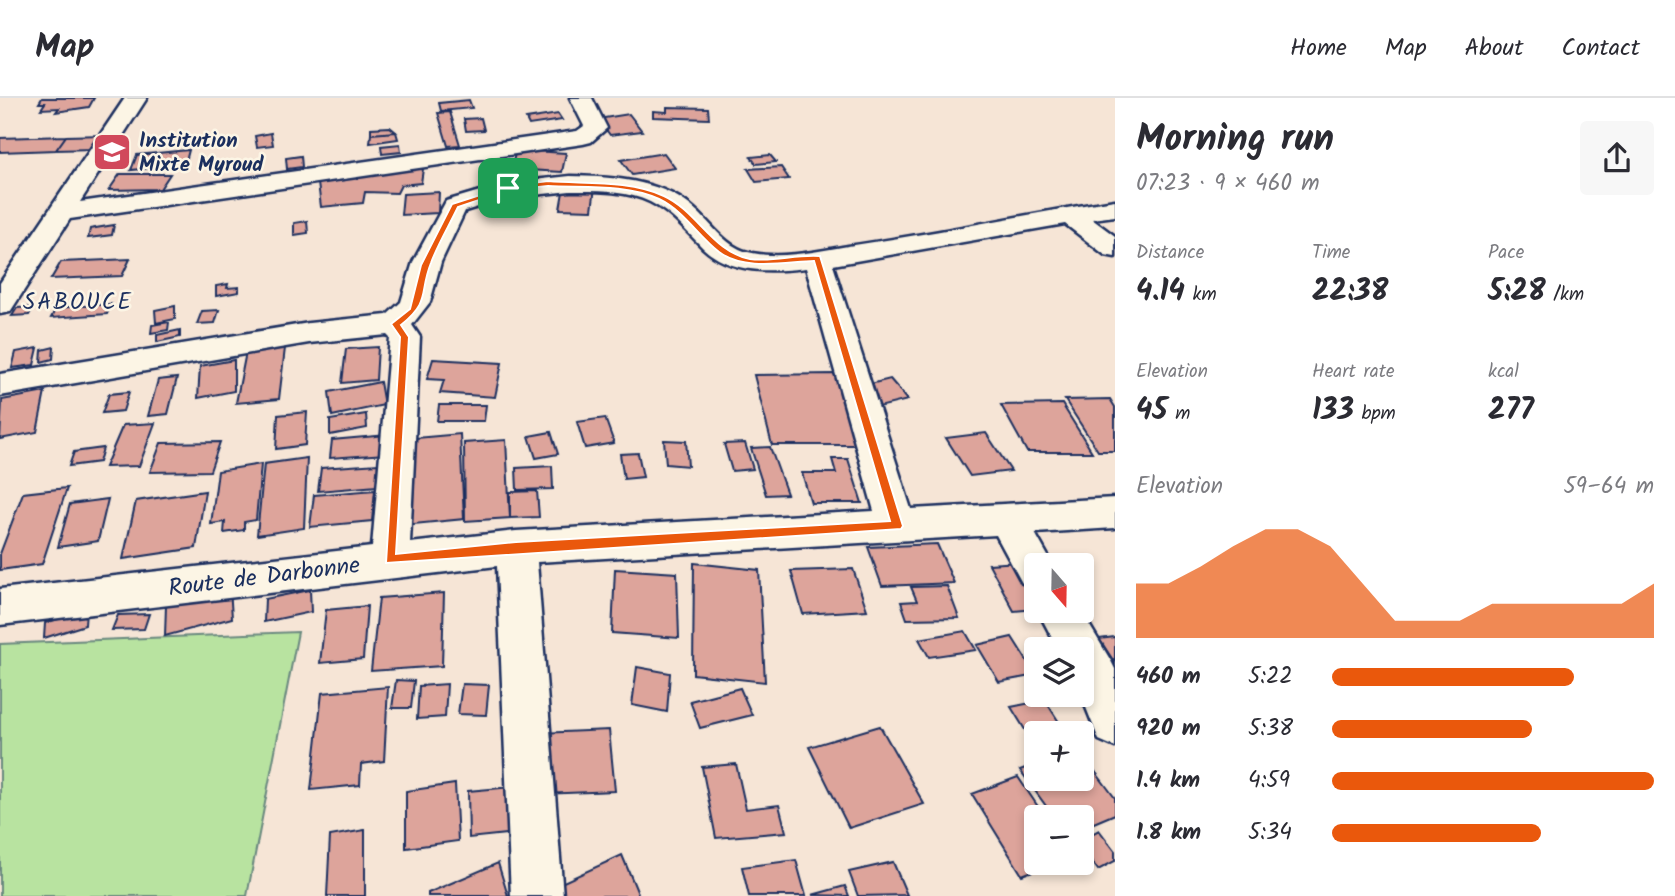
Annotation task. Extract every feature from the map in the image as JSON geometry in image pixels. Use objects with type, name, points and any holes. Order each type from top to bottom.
[{"type":"street","points":[[0,305],[136,98]]},
{"type":"street","points":[[581,98],[596,128],[598,157]]},
{"type":"street","points":[[62,212],[561,140],[598,157],[636,189],[663,198],[681,210],[724,252],[750,261],[817,258],[958,238],[1115,208]]},
{"type":"street","points":[[0,385],[309,333],[396,324],[414,310],[420,297],[425,265],[454,206],[508,188],[548,184],[598,157]]},
{"type":"street","points":[[1070,215],[1115,249]]},
{"type":"street","points":[[817,258],[897,526]]},
{"type":"street","points":[[390,560],[405,337],[396,324]]},
{"type":"street","name":"Route de Darbonne","points":[[0,607],[516,547],[1115,513]]},
{"type":"street","points":[[1007,519],[1026,553]]},
{"type":"street","points":[[516,547],[537,896]]},
{"type":"street","points":[[1094,673],[1115,724]]},
{"type":"green space","points":[[298,632],[247,896],[0,896],[0,644]]},
{"type":"building","points":[[42,98],[94,98],[89,107],[56,112],[59,108],[41,109],[45,103],[39,103]]},
{"type":"building","points":[[469,100],[472,108],[441,111],[439,103]]},
{"type":"building","points":[[667,107],[708,108],[709,119],[653,117],[653,111],[667,112]]},
{"type":"building","points":[[450,112],[460,145],[448,146],[438,113]]},
{"type":"building","points":[[558,114],[562,120],[529,125],[526,119]]},
{"type":"building","points":[[629,114],[642,131],[610,135],[598,119]]},
{"type":"building","points":[[481,118],[484,130],[466,131],[464,119]]},
{"type":"building","points":[[390,127],[396,132],[371,134],[371,128]]},
{"type":"building","points":[[396,132],[398,139],[370,143],[371,134]]},
{"type":"building","points":[[271,133],[273,145],[257,147],[255,136]]},
{"type":"building","points":[[103,135],[94,149],[56,150],[66,136]]},
{"type":"building","points":[[66,136],[56,150],[0,152],[0,138]]},
{"type":"building","points":[[400,144],[401,152],[382,154],[381,146]]},
{"type":"building","points":[[189,150],[185,165],[131,170],[137,155]]},
{"type":"building","points":[[516,150],[566,153],[562,172],[511,169]]},
{"type":"building","points":[[664,153],[675,168],[632,175],[621,160]]},
{"type":"building","points":[[770,155],[776,162],[756,164],[751,157]]},
{"type":"building","points":[[301,156],[302,167],[287,169],[286,158]]},
{"type":"building","points":[[781,167],[789,179],[756,182],[748,169]]},
{"type":"building","points":[[362,169],[423,169],[421,183],[401,185],[397,193],[365,192],[363,203],[321,207],[318,183]]},
{"type":"building","points":[[120,174],[170,174],[160,189],[109,190]]},
{"type":"building","points":[[564,186],[595,187],[592,210],[560,209]]},
{"type":"building","points":[[439,192],[438,213],[401,215],[403,194]]},
{"type":"building","points":[[307,221],[308,233],[294,235],[294,223]]},
{"type":"building","points":[[114,225],[112,235],[88,238],[90,229]]},
{"type":"building","points":[[130,259],[122,276],[51,279],[61,262]]},
{"type":"building","points":[[228,284],[227,288],[239,287],[239,292],[216,296],[216,286]]},
{"type":"building","points":[[111,304],[107,314],[51,318],[56,308]]},
{"type":"building","points":[[175,306],[175,319],[156,323],[155,310]]},
{"type":"building","points":[[33,307],[29,315],[12,316],[17,308]]},
{"type":"building","points":[[219,310],[215,323],[197,324],[202,311]]},
{"type":"building","points":[[169,322],[168,330],[151,333],[152,325]]},
{"type":"building","points":[[180,330],[180,337],[157,342],[157,335]]},
{"type":"building","points":[[54,347],[53,359],[41,362],[42,350]]},
{"type":"building","points":[[378,347],[376,380],[342,383],[346,349]]},
{"type":"building","points":[[38,348],[34,365],[12,368],[16,352]]},
{"type":"building","points":[[285,348],[279,399],[236,403],[246,352]]},
{"type":"building","points":[[433,359],[502,363],[495,397],[440,393],[444,380],[427,379]]},
{"type":"building","points":[[234,360],[234,391],[198,398],[200,366]]},
{"type":"building","points":[[835,374],[860,445],[772,445],[754,375]]},
{"type":"building","points":[[177,378],[168,414],[148,416],[158,380]]},
{"type":"building","points":[[890,379],[908,400],[875,408],[858,387]]},
{"type":"building","points":[[380,382],[384,405],[332,416],[329,392]]},
{"type":"building","points":[[45,392],[37,432],[0,439],[2,400]]},
{"type":"building","points":[[129,392],[123,411],[102,413],[109,394]]},
{"type":"building","points":[[1110,399],[1115,407],[1115,451],[1098,451],[1065,400]]},
{"type":"building","points":[[1062,404],[1092,452],[1027,452],[1001,405]]},
{"type":"building","points":[[439,405],[486,405],[484,421],[437,421]]},
{"type":"building","points":[[307,412],[305,445],[276,449],[278,415]]},
{"type":"building","points":[[366,414],[367,428],[330,435],[330,420]]},
{"type":"building","points":[[605,418],[614,443],[585,448],[577,422]]},
{"type":"building","points":[[155,423],[139,466],[105,467],[123,425]]},
{"type":"building","points":[[551,432],[558,454],[536,458],[529,436]]},
{"type":"building","points":[[986,433],[1011,471],[970,476],[946,438]]},
{"type":"building","points":[[460,434],[464,519],[404,525],[405,439]]},
{"type":"building","points":[[387,435],[386,454],[330,458],[332,440]]},
{"type":"building","points":[[506,440],[510,518],[465,521],[464,443]]},
{"type":"building","points":[[664,440],[686,441],[688,466],[666,464]]},
{"type":"building","points":[[220,442],[210,471],[150,472],[161,443]]},
{"type":"building","points":[[745,443],[753,469],[732,471],[724,444]]},
{"type":"building","points":[[770,447],[787,494],[766,495],[751,448]]},
{"type":"building","points":[[103,448],[99,462],[69,466],[74,452]]},
{"type":"building","points":[[638,453],[643,477],[624,479],[620,454]]},
{"type":"building","points":[[307,458],[304,528],[257,535],[264,464]]},
{"type":"building","points":[[832,459],[848,459],[862,503],[811,503],[802,473],[836,473]]},
{"type":"building","points":[[261,464],[256,520],[244,522],[244,530],[224,533],[225,522],[211,524],[218,471]]},
{"type":"building","points":[[378,464],[377,486],[318,491],[321,468]]},
{"type":"building","points":[[552,466],[553,489],[517,490],[516,468]]},
{"type":"building","points":[[67,488],[42,564],[0,570],[0,554],[23,493]]},
{"type":"building","points":[[375,490],[372,521],[310,527],[314,495]]},
{"type":"building","points":[[205,491],[196,548],[123,559],[136,501]]},
{"type":"building","points":[[537,491],[539,517],[510,518],[510,492]]},
{"type":"building","points":[[108,499],[98,541],[58,547],[70,504]]},
{"type":"building","points":[[937,544],[954,583],[882,586],[868,547]]},
{"type":"building","points":[[1019,562],[1024,571],[1024,610],[1014,611],[989,564]]},
{"type":"building","points":[[694,563],[759,570],[765,682],[693,674]]},
{"type":"building","points":[[615,569],[677,573],[679,638],[612,633]]},
{"type":"building","points":[[853,569],[867,610],[803,614],[791,571]]},
{"type":"building","points":[[947,586],[959,618],[907,619],[901,602],[917,601],[911,587]]},
{"type":"building","points":[[230,587],[232,618],[165,636],[166,605]]},
{"type":"building","points":[[310,590],[311,612],[264,622],[265,599]]},
{"type":"building","points":[[444,593],[442,666],[371,671],[379,598]]},
{"type":"building","points":[[367,606],[363,659],[320,663],[326,610]]},
{"type":"building","points":[[86,611],[85,625],[44,638],[45,623]]},
{"type":"building","points":[[149,614],[144,629],[112,630],[118,615]]},
{"type":"building","points":[[965,631],[976,650],[929,657],[919,639]]},
{"type":"building","points":[[1012,637],[1024,656],[1024,677],[999,682],[977,645]]},
{"type":"building","points":[[1115,637],[1115,663],[1099,639]]},
{"type":"building","points":[[637,667],[670,673],[667,712],[632,705]]},
{"type":"building","points":[[396,680],[414,681],[411,708],[392,708]]},
{"type":"building","points":[[447,684],[445,717],[417,719],[419,686]]},
{"type":"building","points":[[462,684],[489,685],[486,715],[458,714]]},
{"type":"building","points":[[388,687],[384,761],[361,764],[360,785],[311,790],[322,693]]},
{"type":"building","points":[[740,688],[752,715],[700,728],[690,701]]},
{"type":"building","points":[[1024,704],[1024,707],[1049,707],[1058,721],[1024,721],[1024,728],[1011,707]]},
{"type":"building","points":[[880,726],[924,804],[849,828],[809,747]]},
{"type":"building","points":[[609,730],[615,791],[542,794],[540,733]]},
{"type":"building","points":[[736,764],[746,809],[779,805],[786,832],[716,838],[702,767]]},
{"type":"building","points":[[1094,770],[1115,798],[1115,814],[1094,823],[1094,805],[1045,805],[1035,791],[1094,791]]},
{"type":"building","points":[[1018,777],[1024,791],[1027,791],[1037,805],[1024,805],[1024,874],[1022,875],[972,794]]},
{"type":"building","points":[[455,784],[458,841],[406,848],[406,791]]},
{"type":"building","points":[[512,787],[515,833],[469,838],[468,791]]},
{"type":"building","points":[[365,830],[365,896],[327,896],[330,836]]},
{"type":"building","points":[[1099,830],[1115,851],[1115,861],[1098,870],[1094,864],[1094,833]]},
{"type":"building","points":[[622,855],[639,896],[548,896],[546,890]]},
{"type":"building","points":[[796,860],[806,896],[749,896],[742,867]]},
{"type":"building","points":[[893,862],[907,895],[858,896],[849,872]]},
{"type":"building","points":[[498,863],[508,896],[428,896],[428,893]]},
{"type":"building","points":[[845,886],[849,896],[812,895]]},
{"type":"place","name":"Institution Mixte Myroud","points":[[112,152]]},
{"type":"district","name":"SABOUCE","points":[[78,301]]},
{"type":"route","points":[[548,184],[636,189],[663,198],[681,210],[708,240],[724,252],[750,261],[799,261],[817,258],[897,526],[516,547],[390,560],[405,337],[396,324],[414,310],[420,297],[425,265],[454,206],[508,188],[548,184]]}]
